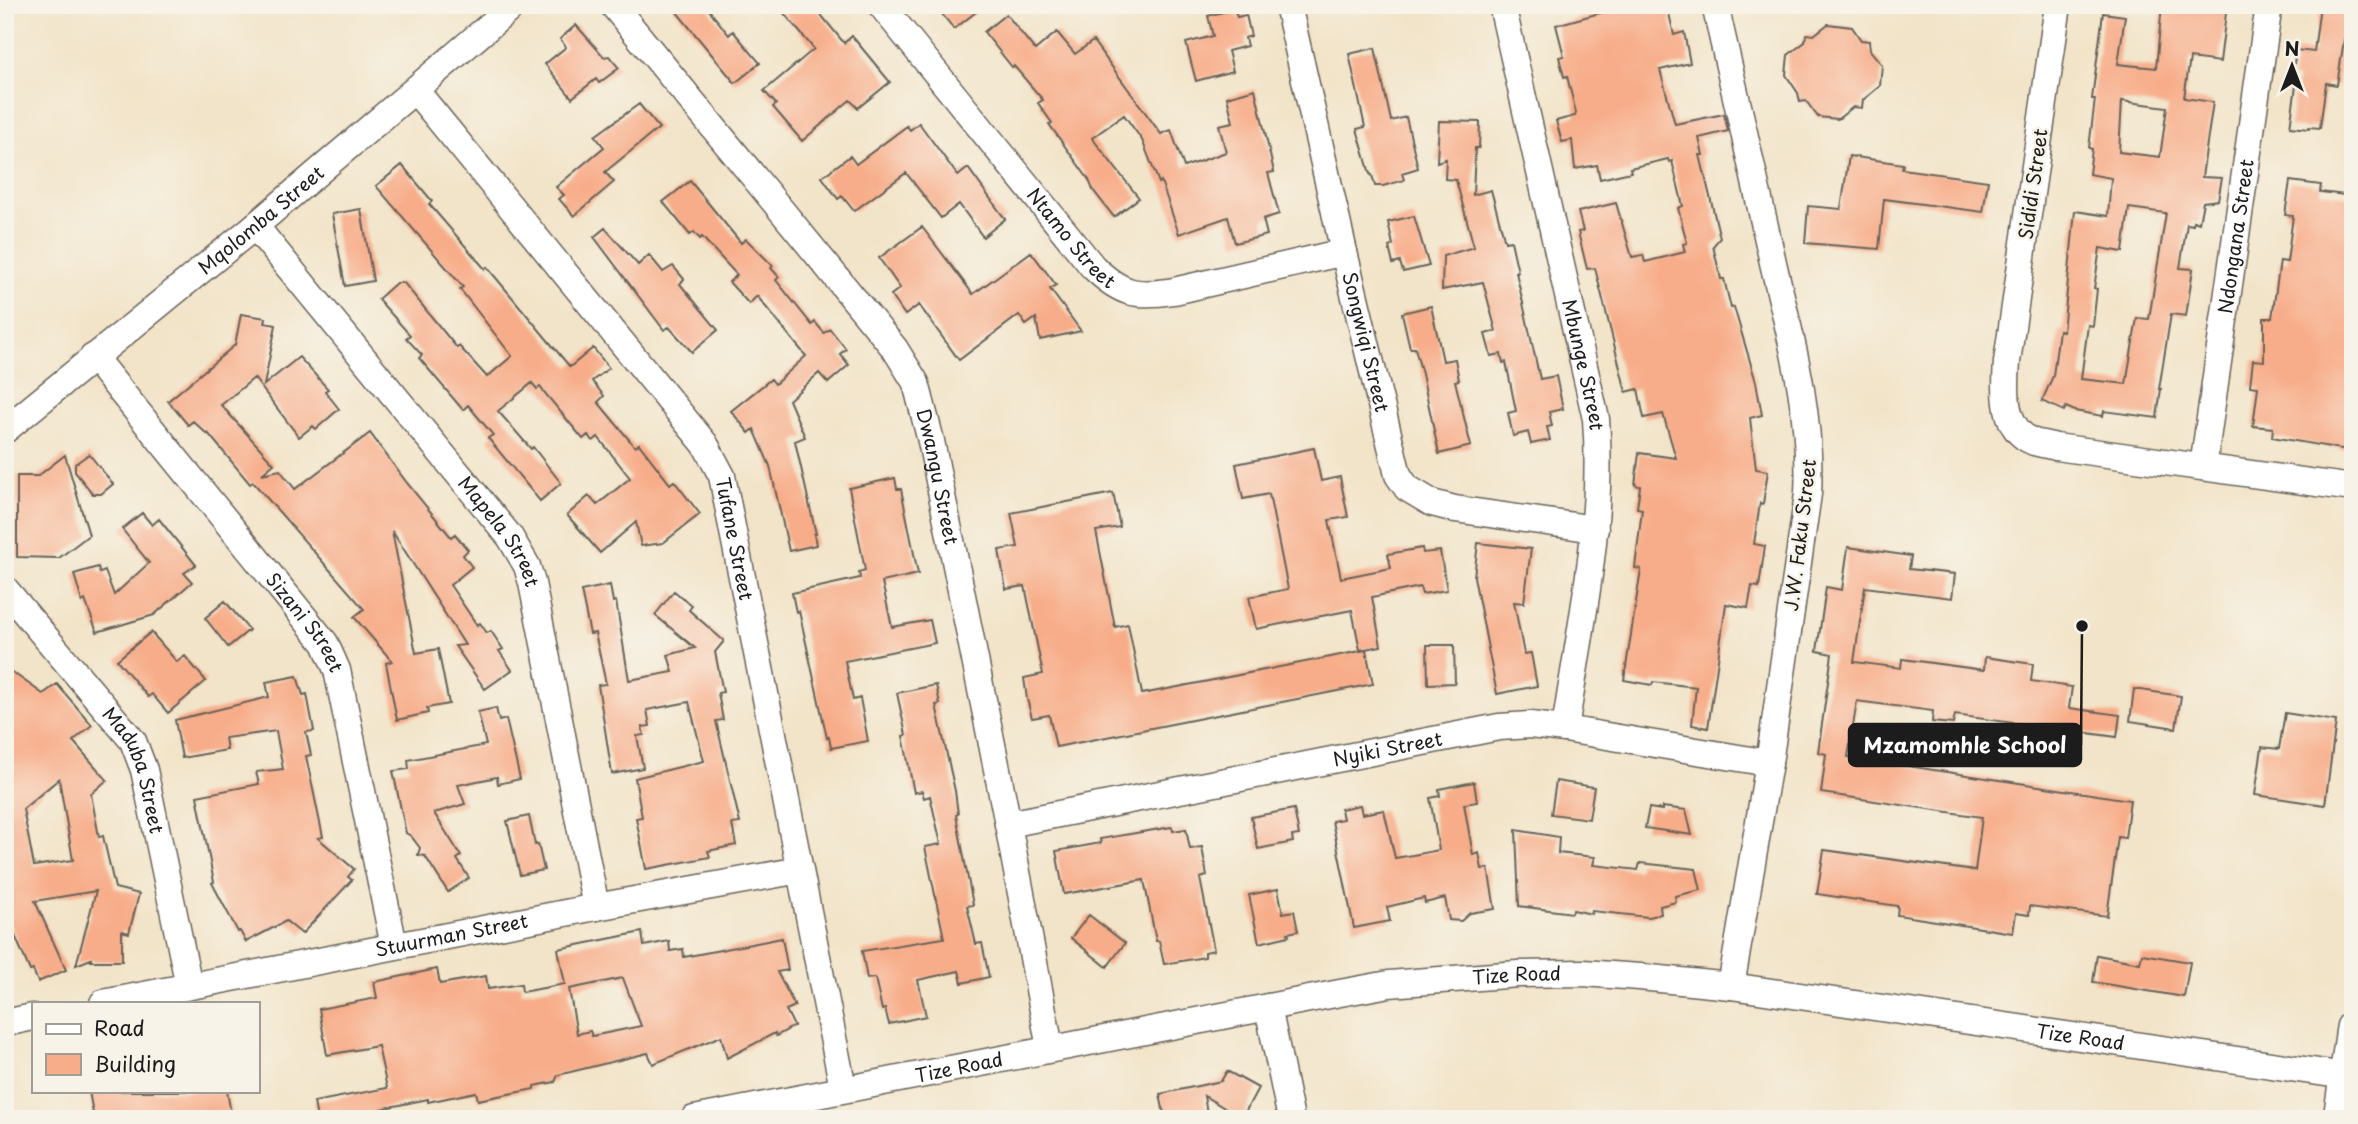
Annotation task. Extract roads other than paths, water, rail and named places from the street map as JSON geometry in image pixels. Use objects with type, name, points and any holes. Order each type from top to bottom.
[{"type":"street","name":"Mqolomba Street","points":[[5,430],[255,226],[514,5]]},
{"type":"street","name":"Dwangu Street","points":[[613,5],[895,349],[916,383],[931,441],[1050,1048]]},
{"type":"street","name":"Ntamo Street","points":[[881,5],[1093,267],[1110,283],[1128,293],[1149,295],[1174,291],[1344,252]]},
{"type":"street","name":"Songwiqi Street","points":[[1288,5],[1398,475],[1407,488],[1432,503],[1455,509],[1595,528]]},
{"type":"street","name":"Mbunge Street","points":[[1502,5],[1596,419],[1598,445],[1595,528],[1564,729]]},
{"type":"street","name":"J.W. Faku Street","points":[[1715,5],[1790,336],[1808,431],[1808,494],[1769,762],[1731,986]]},
{"type":"street","name":"Sididi Street","points":[[2059,5],[2007,362],[2005,385],[2012,421],[2021,434],[2034,442],[2353,488]]},
{"type":"street","name":"Ndongana Street","points":[[2203,467],[2269,5]]},
{"type":"street","name":"Tufane Street","points":[[415,90],[560,264],[705,444],[715,461],[726,493],[844,1088]]},
{"type":"street","name":"Mapela Street","points":[[255,226],[510,537],[527,566],[596,907]]},
{"type":"street","name":"Sizani Street","points":[[93,357],[325,643],[337,670],[394,946]]},
{"type":"street","name":"Maduba Street","points":[[5,589],[125,730],[136,748],[144,770],[189,986]]},
{"type":"street","name":"Nyiki Street","points":[[1008,824],[1489,729],[1530,725],[1769,762]]},
{"type":"street","name":"Stuurman Street","points":[[108,1002],[800,870]]},
{"type":"street","name":"Tize Road","points":[[694,1119],[1389,984],[1518,974],[1583,973],[1731,986],[2346,1076]]},
{"type":"street","points":[[1268,1007],[1291,1119]]},
{"type":"street","points":[[5,1023],[32,1017]]},
{"type":"street","points":[[2340,1119],[2353,1028]]},
{"type":"place","name":"Mzamomhle School","points":[[2082,626]]}]
